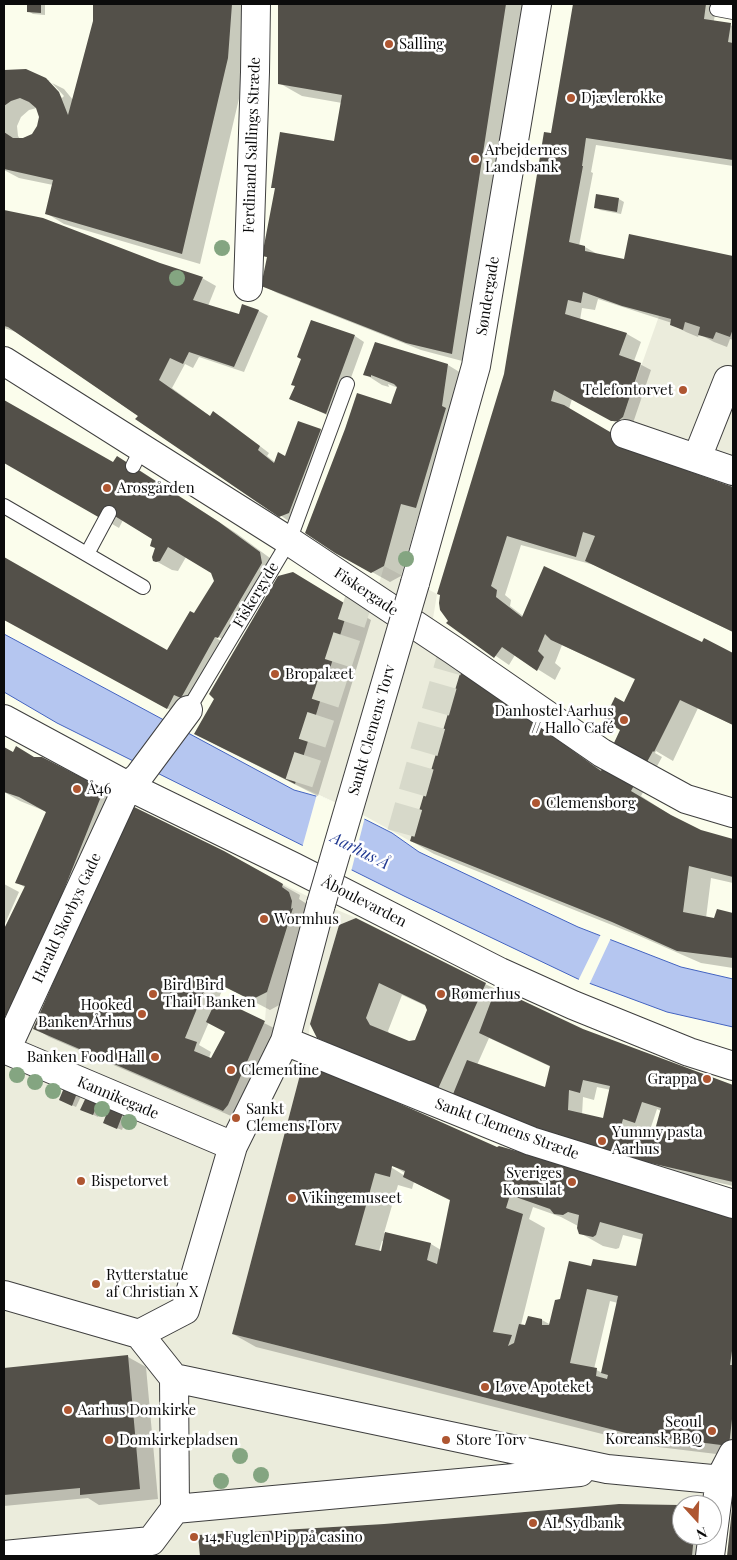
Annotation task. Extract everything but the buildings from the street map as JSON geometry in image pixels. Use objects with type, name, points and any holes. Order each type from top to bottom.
[{"type":"street","name":"Ferdinand Sallings Stræde","points":[[248,287],[256,4]]},
{"type":"street","name":"Søndergade","points":[[415,583],[476,366],[537,4]]},
{"type":"street","name":"Fiskergade","points":[[4,361],[138,457],[289,540],[602,753],[686,799],[733,813]]},
{"type":"street","points":[[697,458],[728,380]]},
{"type":"street","points":[[625,434],[733,471]]},
{"type":"street","name":"Sankt Clemens Torv","points":[[138,1334],[185,1310],[233,1146],[286,1041],[321,904],[415,583]]},
{"type":"street","name":"Åboulevarden","points":[[4,719],[133,781],[294,867],[500,972],[573,1005],[689,1052],[733,1066]]},
{"type":"street","name":"Fiskergyde","points":[[133,781],[182,719]]},
{"type":"street","name":"Harald Skovbys Gade","points":[[5,1049],[133,781]]},
{"type":"street","name":"Sankt Clemens Stræde","points":[[286,1041],[531,1141],[733,1204]]},
{"type":"street","name":"Kannikegade","points":[[5,1049],[233,1146]]},
{"type":"street","points":[[4,1296],[138,1334],[174,1378],[607,1469],[726,1480]]},
{"type":"street","points":[[4,1555],[151,1548],[175,1509],[174,1378]]},
{"type":"street","points":[[710,1556],[733,1454]]},
{"type":"street","points":[[175,1509],[607,1469]]},
{"type":"lane","points":[[717,9],[733,12]]},
{"type":"lane","name":"Fiskergyde","points":[[182,719],[289,540],[348,384]]},
{"type":"lane","points":[[4,506],[143,587]]},
{"type":"lane","points":[[86,554],[109,513]]},
{"type":"shaded area","name":"Telefontorvet","points":[[659,316],[671,319],[670,325],[683,330],[685,322],[700,327],[698,335],[713,339],[716,332],[730,337],[733,329],[733,487],[633,451],[625,434],[623,417]]},
{"type":"shaded area","points":[[384,566],[437,594],[429,643],[461,670],[410,841],[365,816],[295,784],[349,606],[373,605]]},
{"type":"shaded area","points":[[283,884],[356,918],[339,925],[310,1024],[307,1049],[232,1334],[626,1433],[733,1446],[733,1511],[722,1509],[722,1495],[672,1495],[672,1505],[619,1504],[384,1524],[199,1535],[200,1556],[4,1556],[4,1020],[33,1029],[223,1111],[228,1105],[265,1021],[267,992],[293,909],[291,909],[292,901],[289,892],[282,887]]},
{"type":"water","name":"Aarhus Å","points":[[4,634],[294,790],[323,798],[392,833],[419,852],[578,927],[681,967],[733,979],[733,1027],[667,1012],[578,979],[404,896],[57,723],[4,692]]},
{"type":"pier","points":[[317,794],[365,817],[351,872],[302,848]]},
{"type":"pier","points":[[601,934],[611,938],[589,985],[578,981]]},
{"type":"tunnel","points":[[299,783],[362,590]]},
{"type":"tunnel","points":[[401,833],[453,650]]},
{"type":"place","name":"Salling","points":[[389,44]]},
{"type":"place","name":"Djævlerokke","points":[[571,98]]},
{"type":"place","name":"Arbejdernes Landsbank","points":[[475,159]]},
{"type":"place","name":"Telefontorvet","points":[[683,390]]},
{"type":"place","name":"Arosgården","points":[[107,488]]},
{"type":"place","name":"Bropalæet","points":[[275,674]]},
{"type":"place","name":"Danhostel Aarhus // Hallo Café","points":[[624,720]]},
{"type":"place","name":"Å46","points":[[77,789]]},
{"type":"place","name":"Clemensborg","points":[[536,803]]},
{"type":"place","name":"Wormhus","points":[[264,919]]},
{"type":"place","name":"Bird Bird Thai I Banken","points":[[153,994]]},
{"type":"place","name":"Rømerhus","points":[[441,994]]},
{"type":"place","name":"Hooked Banken Århus","points":[[142,1014]]},
{"type":"place","name":"Banken Food Hall","points":[[155,1057]]},
{"type":"place","name":"Clementine","points":[[231,1070]]},
{"type":"place","name":"Grappa","points":[[707,1079]]},
{"type":"place","name":"Sankt Clemens Torv","points":[[236,1118]]},
{"type":"place","name":"Yummy pasta Aarhus","points":[[602,1141]]},
{"type":"place","name":"Bispetorvet","points":[[81,1181]]},
{"type":"place","name":"Sveriges Konsulat","points":[[572,1182]]},
{"type":"place","name":"Vikingemuseet","points":[[292,1198]]},
{"type":"place","name":"Rytterstatue af Christian X","points":[[96,1284]]},
{"type":"place","name":"Løve Apoteket","points":[[485,1387]]},
{"type":"place","name":"Aarhus Domkirke","points":[[68,1410]]},
{"type":"place","name":"Seoul Koreansk BBQ","points":[[712,1431]]},
{"type":"place","name":"Domkirkepladsen","points":[[109,1440]]},
{"type":"place","name":"Store Torv","points":[[446,1440]]},
{"type":"place","name":"AL Sydbank","points":[[533,1523]]},
{"type":"place","name":"14. Fuglen Pip på casino","points":[[194,1537]]}]
